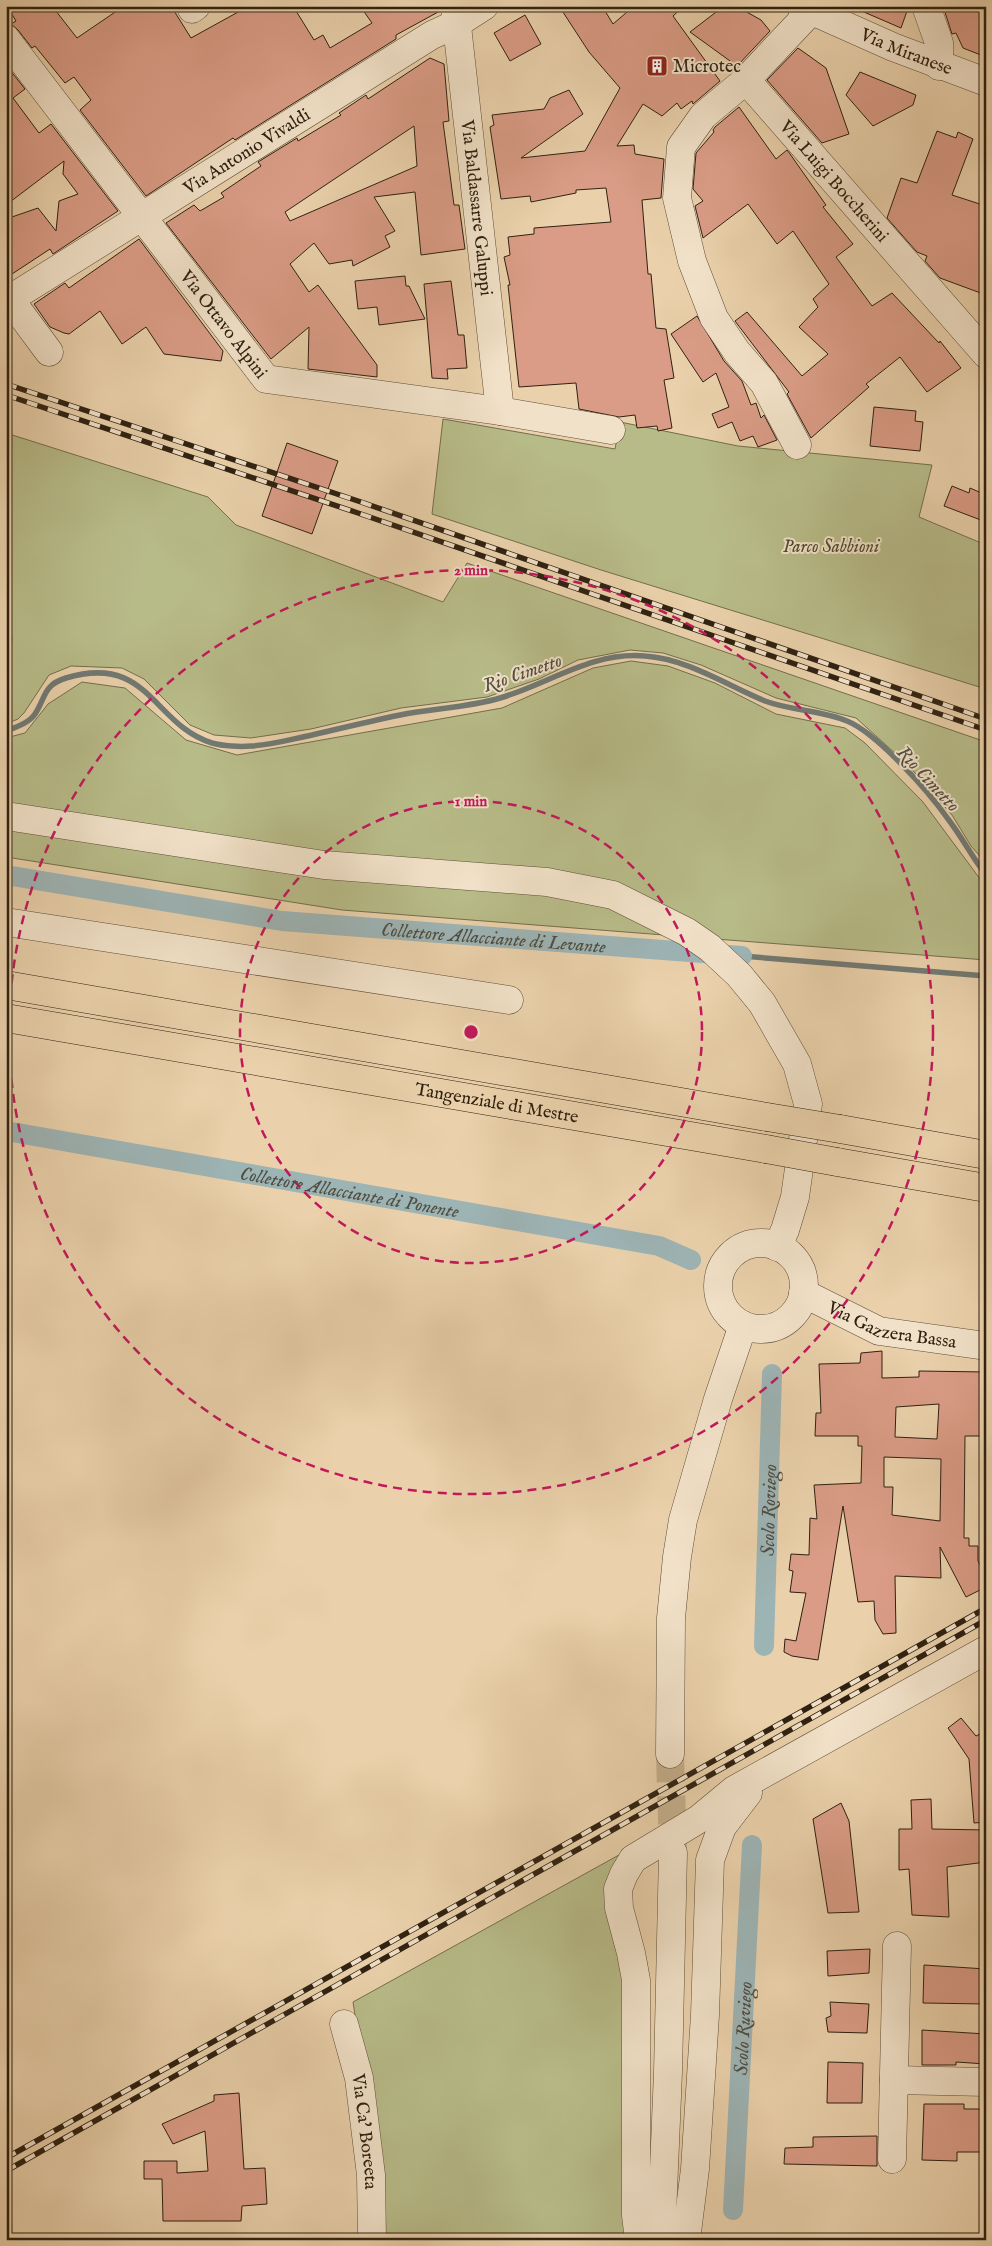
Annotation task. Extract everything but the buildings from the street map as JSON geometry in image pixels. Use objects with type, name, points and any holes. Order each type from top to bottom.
[{"type":"highway","name":"Tangenziale di Mestre","points":[[6,985],[986,1155]]},
{"type":"highway","name":"Tangenziale di Mestre","points":[[6,1018],[766,1148],[986,1188]]},
{"type":"street","name":"Via Antonio Vivaldi","points":[[8,296],[143,216],[432,35],[455,15],[484,6]]},
{"type":"street","points":[[926,6],[939,43],[939,66]]},
{"type":"street","points":[[798,446],[764,383],[737,352],[714,318],[692,261],[677,198],[681,147],[704,116],[746,80],[806,9]]},
{"type":"street","name":"Via Miranese","points":[[806,9],[939,66],[986,82]]},
{"type":"street","name":"Via Baldassarre Galuppi","points":[[455,15],[500,411]]},
{"type":"street","name":"Via Ottavo Alpini","points":[[6,39],[266,379],[500,411],[610,430]]},
{"type":"street","name":"Via Luigi Boccherini","points":[[746,80],[986,354]]},
{"type":"street","points":[[8,296],[49,352]]},
{"type":"street","points":[[6,816],[324,865],[546,882],[613,895],[670,923],[710,948],[739,975],[762,1004],[796,1064],[808,1104],[795,1197],[777,1247]]},
{"type":"street","points":[[6,922],[509,1000]]},
{"type":"street","points":[[761,1244],[777,1247],[786,1252],[798,1266],[803,1284],[803,1293],[796,1310],[784,1322],[760,1329],[743,1325],[727,1312],[718,1294],[718,1283],[724,1263],[731,1255],[745,1246],[761,1244]]},
{"type":"street","name":"Via Gazzera Bassa","points":[[803,1293],[879,1331],[986,1346]]},
{"type":"street","points":[[670,1754],[671,1618],[683,1520],[718,1398],[743,1325]]},
{"type":"street","points":[[639,2240],[636,2208],[636,1980],[619,1908],[618,1889],[633,1859],[699,1819],[734,1790],[986,1650]]},
{"type":"street","points":[[686,2240],[693,2186],[705,2015],[710,1860],[722,1826],[766,1773]]},
{"type":"street","points":[[661,2240],[668,2072],[673,1853]]},
{"type":"street","points":[[892,2159],[897,1946]]},
{"type":"street","name":"Via Ca' Boreeta","points":[[344,2024],[359,2078],[371,2175],[372,2240]]},
{"type":"street","points":[[894,2080],[986,2082]]},
{"type":"green space","name":"Parco Sabbioni","points":[[443,419],[615,449],[620,422],[738,446],[932,465],[919,517],[986,545],[986,689],[601,570],[432,514]]},
{"type":"green space","points":[[6,433],[208,497],[236,525],[443,602],[467,563],[986,742],[986,863],[971,846],[952,815],[907,764],[856,718],[776,698],[701,665],[663,653],[630,650],[578,660],[539,679],[487,697],[401,708],[311,729],[251,738],[214,735],[190,725],[144,679],[122,668],[71,666],[49,675],[24,713],[18,719],[6,724],[6,658],[12,642],[12,635],[6,628]]},
{"type":"green space","points":[[631,661],[668,666],[715,683],[776,714],[845,728],[865,743],[923,802],[986,887],[986,960],[342,910],[6,857],[6,738],[25,733],[48,704],[82,682],[125,688],[186,740],[237,755],[502,708],[593,668]]},
{"type":"green space","points":[[628,1850],[626,2240],[379,2240],[380,2177],[353,2002]]},
{"type":"waterway","name":"Rio Cimetto","points":[[6,731],[29,720],[35,714],[46,692],[53,684],[66,678],[94,673],[116,675],[133,683],[192,734],[216,744],[247,746],[282,742],[412,713],[488,701],[518,692],[589,663],[607,658],[626,656],[661,658],[692,667],[765,701],[837,717],[859,728],[902,764],[928,794],[953,826],[986,875]]},
{"type":"waterway","name":"Collettore Allacciante di Levante","points":[[6,875],[282,921],[742,956]]},
{"type":"waterway","name":"Collettore Allacciante di Levante","points":[[742,956],[986,976]]},
{"type":"waterway","name":"Collettore Allacciante di Ponente","points":[[6,1131],[659,1246],[691,1260]]},
{"type":"waterway","name":"Scolo Roviego","points":[[764,1646],[772,1374]]},
{"type":"waterway","name":"Scolo Ruviego","points":[[733,2210],[752,1845]]},
{"type":"tunnel","points":[[670,1754],[673,1853]]},
{"type":"railway","points":[[6,384],[361,502],[986,719]]},
{"type":"railway","points":[[6,395],[358,513],[986,730]]},
{"type":"railway","points":[[6,2158],[986,1608]]},
{"type":"railway","points":[[6,2171],[986,1620]]},
{"type":"place","name":"Microtec","points":[[657,66]]}]
